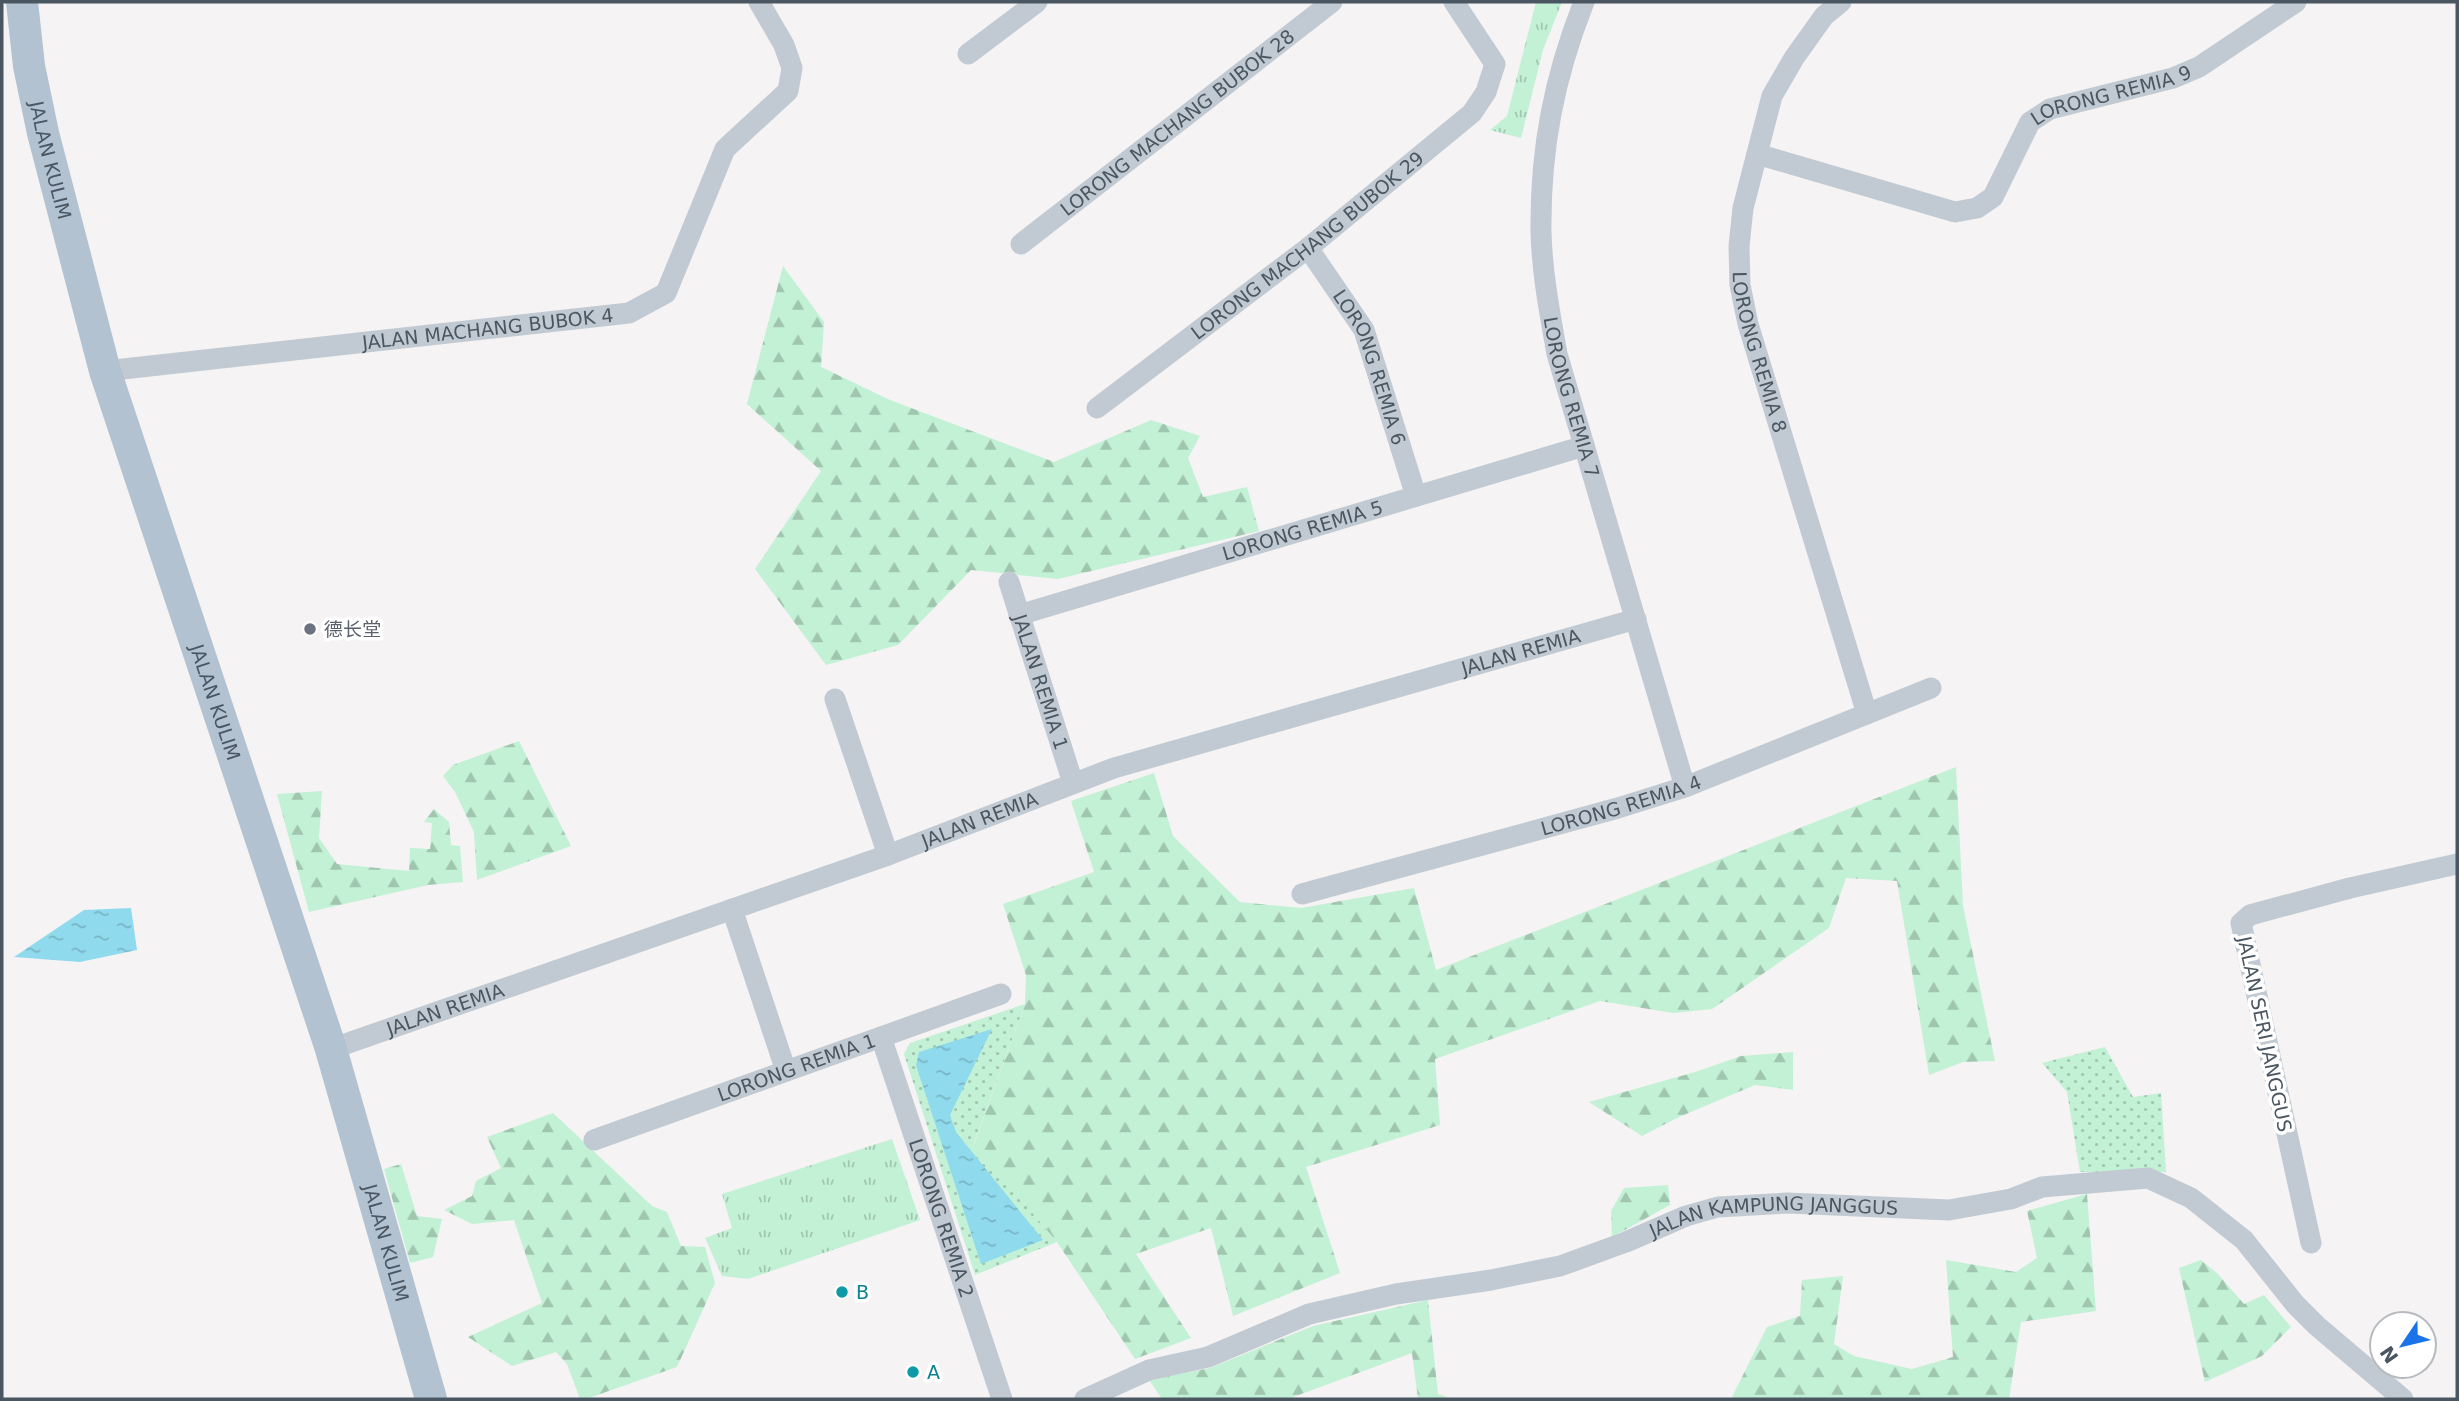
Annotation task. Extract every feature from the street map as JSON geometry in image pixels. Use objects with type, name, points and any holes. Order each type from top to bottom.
[{"type":"main road","name":"JALAN KULIM","points":[[22,2],[29,66],[43,132],[105,371],[331,1049],[431,1399]]},
{"type":"street","name":"JALAN MACHANG BUBOK 4","points":[[105,371],[629,313],[666,293],[725,149],[788,90],[792,68],[784,45],[760,2]]},
{"type":"street","name":"LORONG MACHANG BUBOK 28","points":[[1021,244],[1332,2]]},
{"type":"street","name":"LORONG MACHANG BUBOK 29","points":[[1097,408],[1308,248],[1472,113],[1486,92],[1495,64],[1454,2]]},
{"type":"street","name":"LORONG REMIA 7","points":[[1584,2],[1566,49],[1550,112],[1541,232],[1545,283],[1557,354],[1685,787]]},
{"type":"street","name":"LORONG REMIA 8","points":[[1841,2],[1824,16],[1794,58],[1772,96],[1743,208],[1739,246],[1740,285],[1748,324],[1867,714]]},
{"type":"street","name":"LORONG REMIA 9","points":[[1756,154],[1955,212],[1977,208],[1993,197],[2030,122],[2050,109],[2174,78],[2199,67],[2296,2]]},
{"type":"street","points":[[968,54],[1034,3]]},
{"type":"street","name":"LORONG REMIA 6","points":[[1308,248],[1364,330],[1416,496]]},
{"type":"street","name":"LORONG REMIA 5","points":[[1019,615],[1584,446]]},
{"type":"street","name":"JALAN REMIA 1","points":[[1009,582],[1073,783]]},
{"type":"street","name":"JALAN REMIA","points":[[331,1049],[888,855],[1114,768],[1636,620]]},
{"type":"street","name":"LORONG REMIA 4","points":[[1302,894],[1618,808],[1685,787],[1931,688]]},
{"type":"street","points":[[835,699],[888,855]]},
{"type":"street","name":"JALAN SERI JANGGUS","points":[[2311,1243],[2241,923],[2250,915],[2350,888],[2457,864]]},
{"type":"street","points":[[732,909],[786,1071]]},
{"type":"street","name":"LORONG REMIA 1","points":[[594,1140],[1001,994]]},
{"type":"street","name":"LORONG REMIA 2","points":[[881,1037],[1002,1399]]},
{"type":"street","name":"JALAN KAMPUNG JANGGUS","points":[[1085,1399],[1149,1370],[1208,1357],[1309,1314],[1396,1294],[1560,1266],[1686,1216],[1718,1207],[1788,1203],[1949,1210],[2011,1199],[2042,1187],[2148,1178],[2190,1198],[2244,1240],[2316,1326],[2403,1399]]},
{"type":"green space","points":[[1536,2],[1562,2],[1543,50],[1521,138],[1490,130],[1507,116]]},
{"type":"green space","points":[[783,266],[824,322],[821,367],[890,400],[1054,462],[1151,420],[1200,436],[1188,458],[1203,497],[1247,487],[1259,531],[1058,579],[971,570],[898,645],[826,665],[755,569],[821,471],[747,404]]},
{"type":"green space","points":[[519,741],[571,846],[477,880],[474,832],[455,792],[443,776],[453,765]]},
{"type":"green space","points":[[1956,767],[1963,906],[1995,1061],[1963,1062],[1929,1075],[1897,881],[1846,878],[1829,928],[1712,1009],[1673,1013],[1600,1001],[1435,1059],[1440,1125],[1306,1167],[1340,1273],[1233,1316],[1211,1228],[1136,1254],[1191,1338],[1135,1359],[1057,1242],[974,1144],[1025,1004],[1026,975],[1003,904],[1094,872],[1071,801],[1154,773],[1173,836],[1240,902],[1301,908],[1414,888],[1436,970]]},
{"type":"green space","points":[[322,791],[319,838],[337,864],[409,871],[410,848],[430,849],[432,823],[424,822],[434,809],[449,822],[451,845],[460,846],[463,882],[428,885],[309,912],[277,794]]},
{"type":"green space","points":[[1025,1004],[974,1143],[1057,1242],[975,1275],[904,1054],[910,1043]]},
{"type":"green space","points":[[2105,1047],[2133,1097],[2161,1093],[2166,1172],[2080,1172],[2067,1092],[2042,1063]]},
{"type":"green space","points":[[1793,1052],[1793,1090],[1755,1085],[1642,1136],[1589,1102],[1741,1056]]},
{"type":"green space","points":[[553,1113],[652,1206],[667,1212],[681,1246],[705,1247],[715,1283],[677,1367],[586,1399],[580,1399],[567,1364],[556,1352],[512,1366],[468,1337],[542,1303],[514,1220],[472,1224],[444,1210],[472,1196],[476,1181],[501,1168],[487,1137]]},
{"type":"green space","points":[[892,1139],[920,1220],[748,1279],[722,1276],[705,1238],[732,1228],[722,1194]]},
{"type":"green space","points":[[401,1164],[417,1216],[442,1219],[433,1257],[410,1263],[384,1169]]},
{"type":"green space","points":[[1668,1185],[1670,1205],[1612,1237],[1611,1211],[1624,1188]]},
{"type":"green space","points":[[2087,1194],[2096,1311],[2021,1322],[2009,1399],[1731,1399],[1767,1327],[1800,1316],[1802,1280],[1843,1276],[1834,1344],[1854,1356],[1912,1369],[1953,1357],[1946,1260],[2016,1272],[2037,1258],[2027,1211]]},
{"type":"green space","points":[[2201,1260],[2218,1274],[2244,1304],[2264,1295],[2291,1327],[2262,1356],[2205,1382],[2179,1268]]},
{"type":"green space","points":[[1428,1300],[1438,1394],[1452,1399],[1418,1399],[1412,1353],[1288,1399],[1162,1399],[1149,1380],[1210,1368],[1313,1326]]},
{"type":"water","points":[[131,908],[137,950],[80,962],[14,957],[84,910]]},
{"type":"water","points":[[992,1029],[950,1115],[956,1132],[1043,1240],[981,1264],[916,1065],[919,1052]]},
{"type":"place","name":"德长堂","points":[[310,629]]},
{"type":"place","name":"B","points":[[842,1292]]},
{"type":"place","name":"A","points":[[913,1372]]}]
